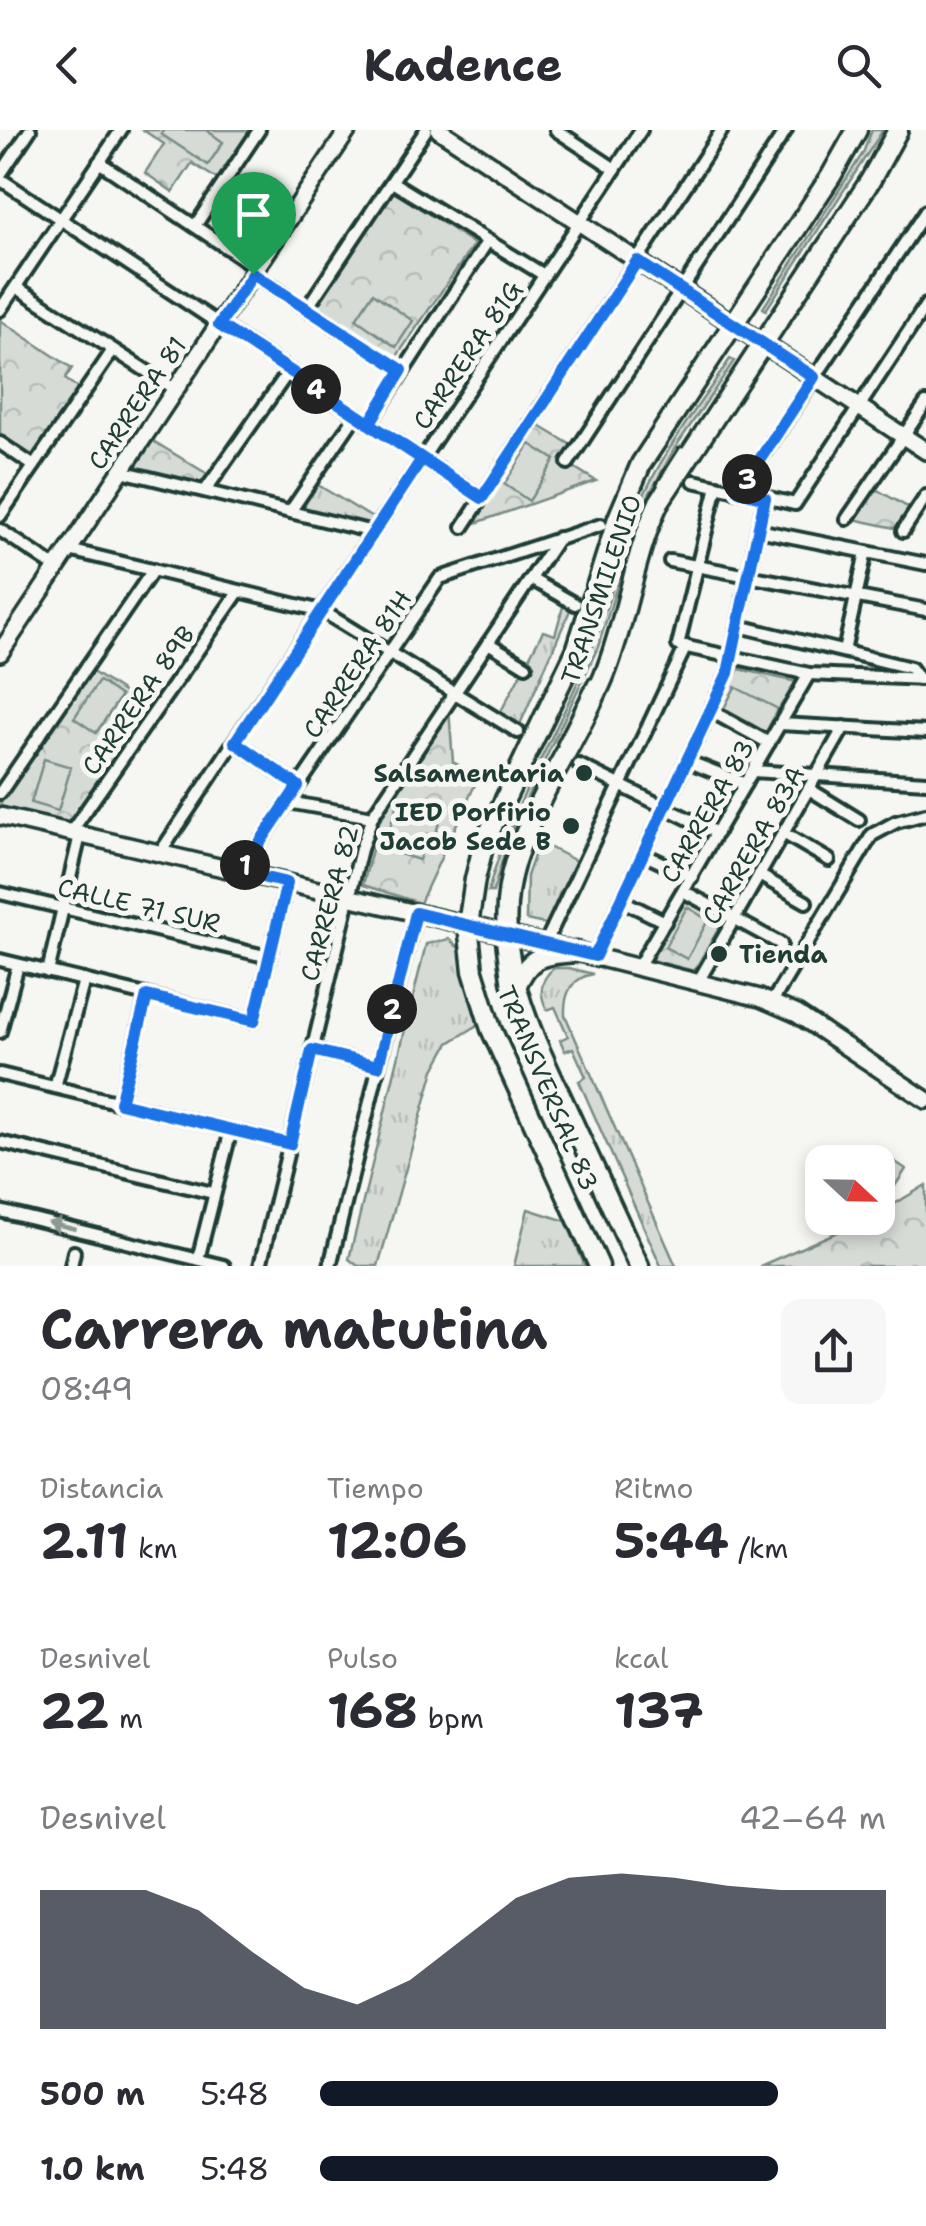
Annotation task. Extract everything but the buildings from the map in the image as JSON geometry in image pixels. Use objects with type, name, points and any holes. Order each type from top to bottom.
[{"type":"main road","name":"TRANSVERSAL 83","points":[[599,1266],[491,1029],[473,971],[474,879],[484,844],[576,651],[632,482],[647,452],[736,326],[857,130]]},
{"type":"main road","name":"TRANSVERSAL 83","points":[[639,1266],[515,988],[502,934],[515,863],[609,662],[648,526],[674,477],[760,341],[870,181],[894,130]]},
{"type":"main road","points":[[515,988],[534,959],[546,954],[586,954]]},
{"type":"street","points":[[30,130],[0,177],[482,498]]},
{"type":"street","points":[[0,310],[121,130]]},
{"type":"street","points":[[194,226],[259,130]]},
{"type":"street","name":"CARRERA 81","points":[[0,653],[348,130]]},
{"type":"street","points":[[306,308],[426,130]]},
{"type":"street","points":[[556,130],[615,169]]},
{"type":"street","name":"CARRERA 81G","points":[[160,853],[641,130]]},
{"type":"street","points":[[463,527],[722,130]]},
{"type":"street","points":[[568,464],[786,130]]},
{"type":"street","points":[[445,132],[926,451]]},
{"type":"street","points":[[100,162],[306,308],[402,370]]},
{"type":"street","points":[[392,182],[544,275]]},
{"type":"street","points":[[739,491],[926,211]]},
{"type":"street","points":[[369,424],[487,242]]},
{"type":"street","points":[[16,287],[176,390]]},
{"type":"street","points":[[694,481],[796,504],[926,305]]},
{"type":"street","points":[[0,516],[113,350]]},
{"type":"street","points":[[204,491],[289,370]]},
{"type":"street","points":[[847,519],[926,402]]},
{"type":"street","points":[[290,512],[356,415]]},
{"type":"street","points":[[0,443],[34,466]]},
{"type":"street","points":[[122,471],[374,532]]},
{"type":"street","points":[[545,944],[682,645],[717,486]]},
{"type":"street","points":[[903,531],[926,496]]},
{"type":"street","points":[[586,954],[621,900],[728,673],[765,498]]},
{"type":"street","points":[[558,538],[601,525]]},
{"type":"street","points":[[0,530],[57,568]]},
{"type":"street","points":[[758,530],[926,564]]},
{"type":"street","name":"CARRERA 81H","points":[[240,872],[440,578],[558,538]]},
{"type":"street","name":"CARRERA 82","points":[[260,1266],[372,817],[558,538]]},
{"type":"street","points":[[68,550],[322,610],[518,732]]},
{"type":"street","points":[[844,651],[866,552]]},
{"type":"street","points":[[670,561],[926,610]]},
{"type":"street","points":[[0,793],[153,570]]},
{"type":"street","points":[[530,579],[576,604]]},
{"type":"street","name":"CARRERA 89B","points":[[75,833],[238,591]]},
{"type":"street","points":[[738,626],[911,668],[922,679]]},
{"type":"street","points":[[488,643],[526,666]]},
{"type":"street","points":[[682,645],[809,674],[922,679]]},
{"type":"street","name":"CARRERA 83","points":[[638,968],[809,674]]},
{"type":"street","points":[[711,710],[769,743]]},
{"type":"street","points":[[780,724],[926,732]]},
{"type":"street","name":"CARRERA 83A","points":[[698,982],[844,728]]},
{"type":"street","points":[[235,742],[298,786]]},
{"type":"street","points":[[687,761],[746,784]]},
{"type":"street","points":[[579,766],[717,833]]},
{"type":"street","points":[[753,771],[926,782]]},
{"type":"street","points":[[808,789],[859,820]]},
{"type":"street","points":[[288,802],[372,817]]},
{"type":"street","points":[[772,1002],[872,835],[896,822],[926,814]]},
{"type":"street","points":[[0,816],[473,926],[772,1002],[797,1014],[926,1100]]},
{"type":"street","points":[[48,972],[75,833]]},
{"type":"street","points":[[783,833],[830,860]]},
{"type":"street","points":[[643,854],[692,877]]},
{"type":"street","points":[[759,875],[806,902]]},
{"type":"street","points":[[0,960],[254,1021],[287,883]]},
{"type":"street","points":[[683,892],[781,944]]},
{"type":"street","name":"CALLE 71 SUR","points":[[0,893],[269,957]]},
{"type":"street","points":[[621,900],[666,922]]},
{"type":"street","points":[[330,1266],[416,913]]},
{"type":"street","points":[[0,1032],[18,964]]},
{"type":"street","points":[[55,1087],[84,980]]},
{"type":"street","points":[[120,1103],[147,996]]},
{"type":"street","points":[[312,1050],[378,1066]]},
{"type":"street","points":[[0,1074],[290,1144]]},
{"type":"street","points":[[198,1260],[231,1130]]},
{"type":"street","points":[[0,1142],[213,1193]]},
{"type":"street","points":[[0,1211],[224,1266]]},
{"type":"street","points":[[70,1266],[74,1252]]},
{"type":"lane","points":[[736,326],[830,191],[865,130]]},
{"type":"lane","points":[[473,926],[491,1008],[608,1266]]},
{"type":"lane","points":[[502,934],[502,967],[512,1004],[630,1266]]},
{"type":"green space","points":[[143,130],[254,130],[220,181],[192,163],[173,192],[145,173],[164,144]]},
{"type":"green space","points":[[164,130],[206,130],[223,142],[208,165],[161,134]]},
{"type":"green space","points":[[872,130],[883,130],[766,310],[763,308],[863,153]]},
{"type":"green space","points":[[393,189],[474,244],[395,359],[315,304]]},
{"type":"green space","points":[[373,293],[413,321],[396,347],[356,319]]},
{"type":"green space","points":[[0,320],[72,368],[65,379],[78,388],[32,457],[0,436]]},
{"type":"green space","points":[[730,359],[734,361],[675,448],[641,509],[598,647],[510,834],[493,892],[488,892],[509,828],[593,646],[625,542],[647,488]]},
{"type":"green space","points":[[536,424],[573,446],[564,461],[596,481],[470,525]]},
{"type":"green space","points":[[153,441],[209,475],[201,488],[132,472]]},
{"type":"green space","points":[[530,444],[555,460],[529,501],[504,484]]},
{"type":"green space","points":[[318,485],[374,519],[369,524],[299,510]]},
{"type":"green space","points":[[874,488],[909,508],[895,528],[853,519]]},
{"type":"green space","points":[[564,603],[571,608],[518,729],[498,717],[543,631],[555,635]]},
{"type":"green space","points":[[739,669],[797,682],[767,737],[717,711]]},
{"type":"green space","points":[[91,671],[151,710],[71,827],[0,810],[0,804]]},
{"type":"green space","points":[[99,681],[121,696],[96,733],[74,718]]},
{"type":"green space","points":[[735,687],[778,709],[765,734],[722,712]]},
{"type":"green space","points":[[449,709],[453,762],[479,776],[420,903],[363,885],[379,822]]},
{"type":"green space","points":[[44,759],[71,767],[58,811],[31,803]]},
{"type":"green space","points":[[399,799],[442,813],[435,836],[427,834],[419,860],[383,849]]},
{"type":"green space","points":[[539,842],[578,862],[549,925],[526,920],[527,876]]},
{"type":"green space","points":[[683,896],[725,918],[694,971],[648,959]]},
{"type":"green space","points":[[687,907],[708,920],[687,959],[665,947]]},
{"type":"green space","points":[[449,939],[460,949],[478,1025],[449,1043],[434,1070],[378,1266],[358,1266],[349,1259],[426,944]]},
{"type":"green space","points":[[554,968],[593,974],[579,979],[570,988],[565,1015],[676,1266],[661,1266],[579,1081],[586,1077],[573,1048],[565,1051],[560,1040],[568,1036],[555,1007],[547,1010],[544,1004],[543,982]]},
{"type":"green space","points":[[895,1162],[906,1169],[895,1186]]},
{"type":"green space","points":[[926,1185],[926,1266],[760,1266],[830,1235],[895,1235],[895,1204]]},
{"type":"green space","points":[[528,1209],[566,1221],[585,1266],[514,1266]]},
{"type":"place","name":"Salsamentaria","points":[[584,773]]},
{"type":"place","name":"IED Porfirio Jacob Sede B","points":[[571,826]]},
{"type":"place","name":"Tienda","points":[[719,954]]},
{"type":"route","points":[[253,274],[219,325],[289,370],[369,424],[482,498],[637,261],[814,377],[739,491],[765,498],[728,673],[595,956],[416,913],[378,1066],[312,1050],[290,1144],[120,1103],[147,996],[254,1021],[287,883],[240,872],[298,786],[235,742],[422,459],[369,424],[402,370],[253,274]]}]
